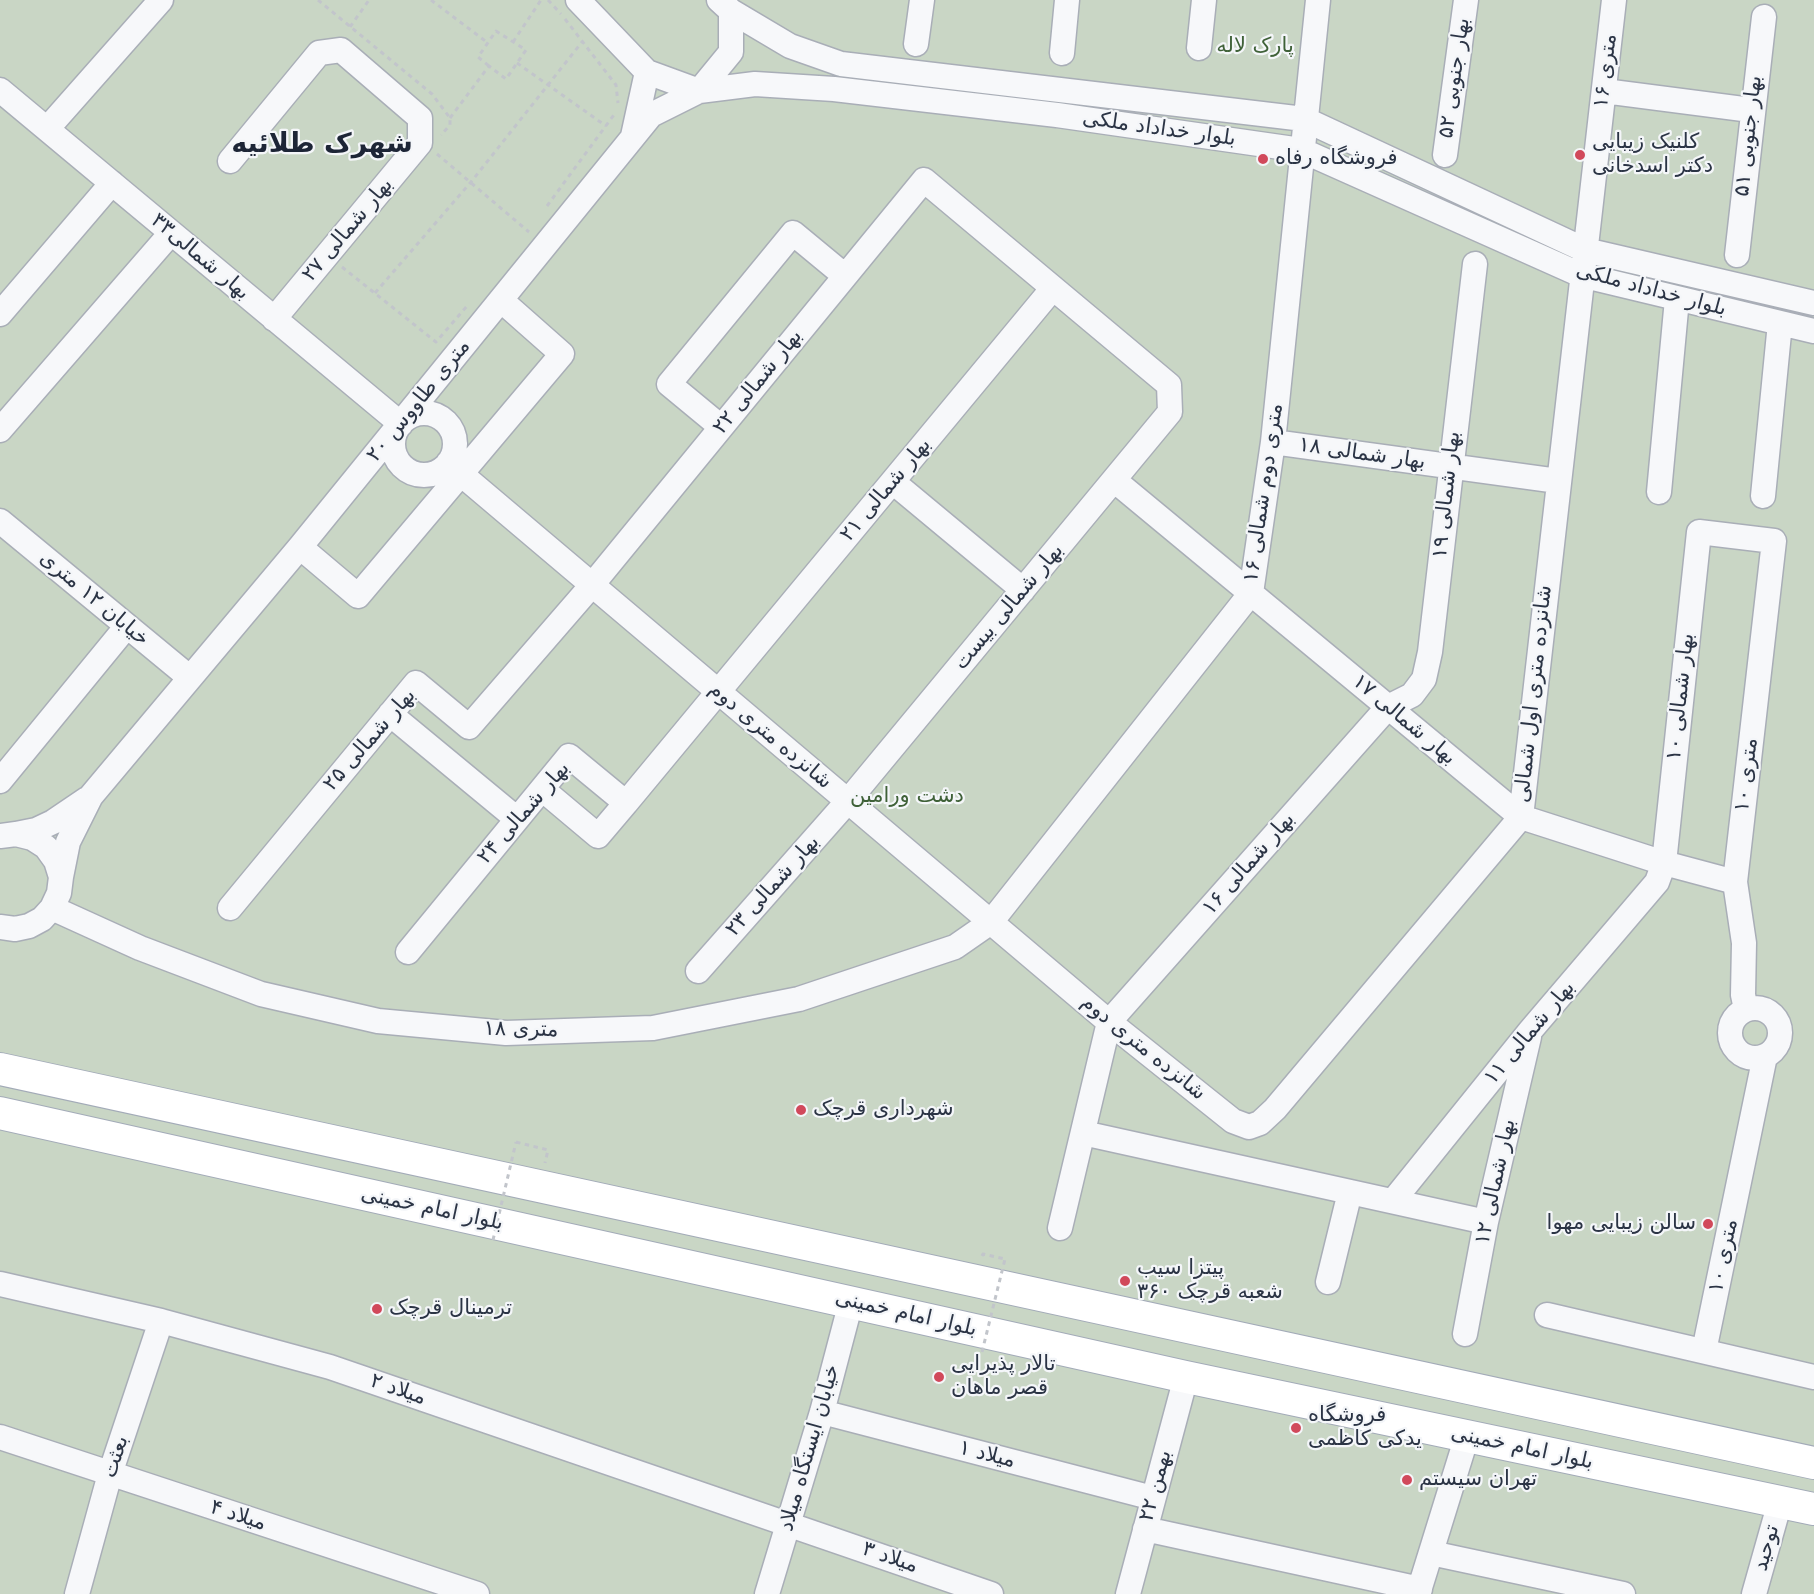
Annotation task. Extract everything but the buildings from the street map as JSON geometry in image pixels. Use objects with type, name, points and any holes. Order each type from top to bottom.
[{"type":"main road","points":[[0,1069],[1814,1463]]},
{"type":"main road","name":"بلوار امام خمینی","points":[[0,1113],[1186,1377],[1814,1509]]},
{"type":"street","points":[[47,129],[160,0]]},
{"type":"street","name":"بلوار خداداد ملکی","points":[[578,0],[646,72],[699,91],[755,84],[834,89],[1057,115],[1301,150],[1581,275],[1814,331]]},
{"type":"street","points":[[916,44],[922,0]]},
{"type":"street","points":[[1062,53],[1067,0]]},
{"type":"street","points":[[1198,48],[1204,0]]},
{"type":"street","name":"۱۶ متری دوم شمالی","points":[[991,922],[1251,593],[1273,442],[1304,119],[1318,0]]},
{"type":"street","name":"بهار جنوبی ۵۲","points":[[1445,155],[1466,0]]},
{"type":"street","name":"۱۶ متری","points":[[1585,250],[1614,0]]},
{"type":"street","name":"بلوار خداداد ملکی","points":[[725,6],[790,46],[841,64],[1304,119],[1585,250],[1814,303]]},
{"type":"street","name":"۲۰ متری طاووس","points":[[52,908],[59,893],[68,842],[91,796],[300,547],[651,116],[699,91],[730,52],[725,6]]},
{"type":"street","name":"بهار جنوبی ۵۱","points":[[1737,255],[1751,110],[1764,17]]},
{"type":"street","name":"بهار شمالی ۲۷","points":[[230,160],[319,53],[341,50],[420,118],[420,143],[274,319]]},
{"type":"street","points":[[633,138],[646,72]]},
{"type":"street","name":"بهار شمالی۳۳","points":[[0,90],[400,424]]},
{"type":"street","points":[[1604,91],[1751,110]]},
{"type":"street","name":"بهار شمالی ۲۲","points":[[592,585],[924,180],[1053,288]]},
{"type":"street","points":[[0,314],[112,183]]},
{"type":"street","points":[[0,430],[171,233]]},
{"type":"street","points":[[721,427],[669,384],[793,233],[846,276]]},
{"type":"street","name":"شانزده متری اول شمالی","points":[[1233,1120],[1249,1127],[1260,1123],[1275,1109],[1521,817],[1557,481],[1585,250]]},
{"type":"street","name":"بهار شمالی ۱۹","points":[[1388,707],[1412,695],[1424,679],[1430,652],[1475,264]]},
{"type":"street","name":"بهار شمالی بیست","points":[[848,801],[1170,412],[1169,385],[1053,288]]},
{"type":"street","name":"بهار شمالی ۲۱","points":[[719,692],[1053,288]]},
{"type":"street","points":[[1659,492],[1677,299]]},
{"type":"street","points":[[300,547],[358,596],[455,469],[562,354],[502,301]]},
{"type":"street","points":[[1763,496],[1780,323]]},
{"type":"street","points":[[422,413],[434,414],[444,420],[452,429],[455,441],[455,469],[427,474],[415,473],[404,467],[393,447],[395,434],[400,424],[410,416],[422,413]]},
{"type":"street","name":"بهار شمالی ۱۸","points":[[1273,442],[1557,481]]},
{"type":"street","name":"شانزده متری دوم","points":[[455,469],[1109,1022],[1233,1120]]},
{"type":"street","name":"بهار شمالی ۱۷","points":[[1114,480],[1521,817],[1664,863],[1735,882]]},
{"type":"street","points":[[893,482],[1023,590]]},
{"type":"street","name":"خیابان ۱۲ متری","points":[[0,521],[189,677]]},
{"type":"street","name":"۱۰ متری","points":[[1699,532],[1774,541],[1735,882],[1744,942],[1743,995],[1746,1009]]},
{"type":"street","name":"بهار شمالی ۱۰","points":[[1664,863],[1699,532]]},
{"type":"street","points":[[444,758],[592,585]]},
{"type":"street","points":[[0,781],[127,626]]},
{"type":"street","name":"بهار شمالی ۲۵","points":[[230,908],[416,683],[470,727]]},
{"type":"street","points":[[542,789],[598,836],[719,692]]},
{"type":"street","name":"بهار شمالی ۱۶","points":[[1109,1022],[1388,707]]},
{"type":"street","points":[[390,714],[517,819]]},
{"type":"street","name":"بهار شمالی ۲۴","points":[[408,952],[569,756],[626,803]]},
{"type":"street","name":"۲۰ متری طاووس","points":[[8,835],[36,830],[53,822],[91,796]]},
{"type":"street","name":"بهار شمالی ۲۳","points":[[698,971],[848,801]]},
{"type":"street","points":[[8,835],[32,838],[46,847],[56,861],[61,877]]},
{"type":"street","name":"بهار شمالی ۱۱","points":[[1393,1202],[1530,1031],[1657,882],[1664,863]]},
{"type":"street","points":[[0,927],[15,929],[29,926],[42,919],[52,908]]},
{"type":"street","name":"۱۸ متری","points":[[52,908],[140,948],[261,994],[378,1021],[506,1033],[653,1028],[799,999],[955,947],[991,922]]},
{"type":"street","points":[[1746,1009],[1763,1009],[1777,1020],[1780,1036],[1777,1045],[1765,1056],[1748,1058],[1741,1054],[1731,1042],[1731,1026],[1739,1013],[1746,1009]]},
{"type":"street","points":[[1060,1228],[1109,1022]]},
{"type":"street","name":"بهار شمالی ۱۲","points":[[1465,1334],[1486,1222],[1530,1031]]},
{"type":"street","name":"۱۰ متری","points":[[1704,1350],[1765,1056]]},
{"type":"street","points":[[1083,1133],[1486,1222]]},
{"type":"street","points":[[1328,1282],[1350,1192]]},
{"type":"street","name":"میلاد ۲","points":[[0,1284],[161,1321],[330,1367],[788,1522]]},
{"type":"street","name":"خیابان ایستگاه میلاد","points":[[767,1594],[822,1412],[851,1302]]},
{"type":"street","points":[[1547,1314],[1814,1377]]},
{"type":"street","name":"بعثت","points":[[77,1594],[110,1474],[161,1321]]},
{"type":"street","name":"۲۲ بهمن","points":[[1128,1594],[1186,1377]]},
{"type":"street","name":"میلاد ۱","points":[[822,1412],[1153,1498]]},
{"type":"street","points":[[1145,1529],[1419,1592],[1467,1436]]},
{"type":"street","name":"میلاد ۴","points":[[0,1437],[477,1594]]},
{"type":"street","name":"توحید","points":[[1754,1594],[1780,1502]]},
{"type":"street","name":"میلاد ۳","points":[[788,1522],[991,1594]]},
{"type":"street","points":[[1431,1554],[1623,1594]]},
{"type":"path","points":[[351,27],[369,0]]},
{"type":"path","points":[[431,0],[488,43]]},
{"type":"path","points":[[513,42],[541,0]]},
{"type":"path","points":[[542,213],[618,108],[616,85],[548,0]]},
{"type":"path","points":[[496,31],[513,42],[526,50],[506,79],[478,57],[496,31]]},
{"type":"path","points":[[375,293],[471,182],[582,42]]},
{"type":"path","points":[[517,63],[606,127]]},
{"type":"path","points":[[450,118],[489,66]]},
{"type":"path","points":[[430,149],[530,230],[523,239]]},
{"type":"path","points":[[436,342],[472,299]]},
{"type":"path","points":[[493,1240],[516,1142],[548,1150]]},
{"type":"path","points":[[982,1254],[1005,1259],[982,1352]]},
{"type":"green space","name":"دشت ورامین","points":[[0,0],[1814,0],[1814,1594],[0,1594]]},
{"type":"place","name":"کلنیک زیبایی دکتر اسدخانی","points":[[1580,155]]},
{"type":"place","name":"فروشگاه رفاه","points":[[1263,159]]},
{"type":"place","name":"شهرداری قرچک","points":[[801,1110]]},
{"type":"place","name":"سالن زیبایی مهوا","points":[[1708,1224]]},
{"type":"place","name":"پیتزا سیب ۳۶۰ شعبه قرچک","points":[[1125,1281]]},
{"type":"place","name":"ترمینال قرچک","points":[[377,1309]]},
{"type":"place","name":"تالار پذیرایی قصر ماهان","points":[[939,1377]]},
{"type":"place","name":"فروشگاه یدکی کاظمی","points":[[1296,1428]]},
{"type":"place","name":"تهران سیستم","points":[[1407,1480]]},
{"type":"district","name":"شهرک طلائیه","points":[[322,145]]},
{"type":"park label","name":"پارک لاله","points":[[1255,47]]}]
